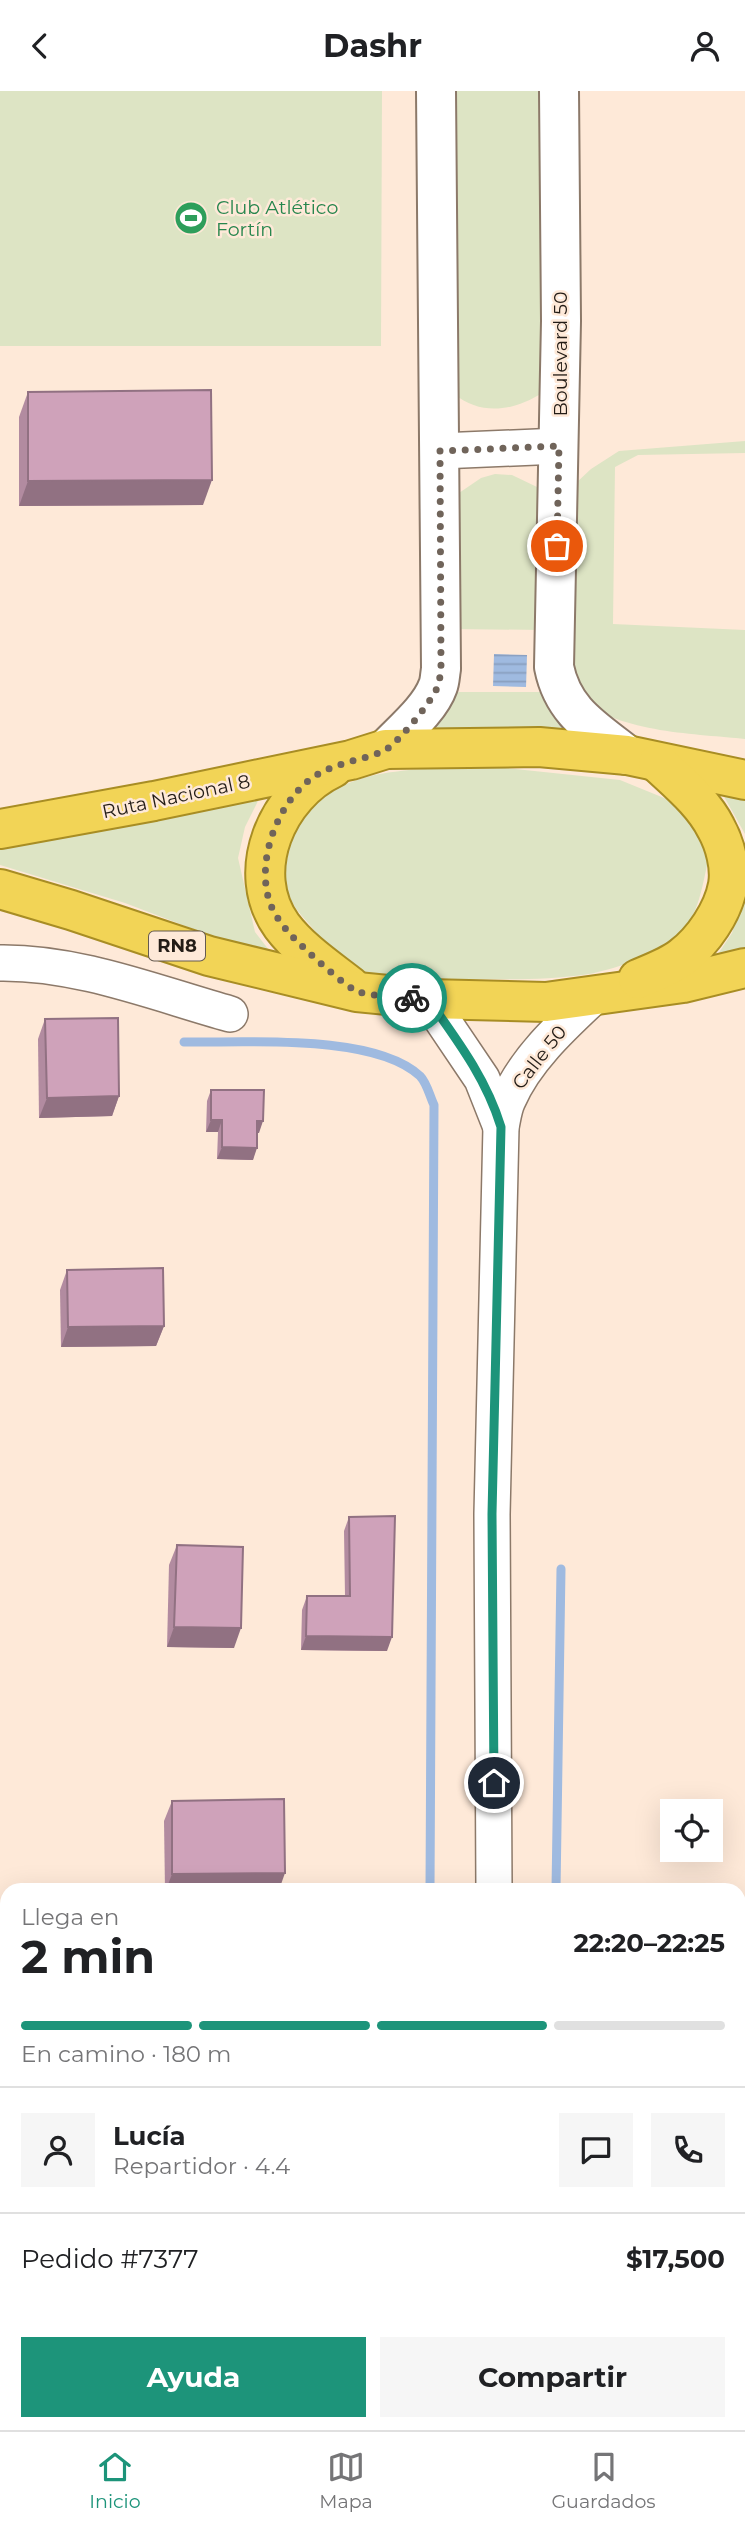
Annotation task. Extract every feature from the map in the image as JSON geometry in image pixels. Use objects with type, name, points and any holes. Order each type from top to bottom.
[{"type":"highway","name":"Ruta Nacional 8","points":[[0,829],[154,801],[368,755],[539,747],[643,759],[745,780]]},
{"type":"highway","name":"Ruta Nacional 8","points":[[357,992],[302,948],[282,925],[270,902],[267,873],[269,845],[277,821],[295,796],[315,776],[368,755]]},
{"type":"highway","name":"RN8","points":[[595,997],[680,959],[702,940],[728,885],[727,855],[716,827],[697,801],[643,759]]},
{"type":"highway","name":"RN8","points":[[0,889],[209,956],[357,992],[428,999],[546,1002],[683,983],[745,968]]},
{"type":"main road","points":[[368,755],[417,717],[438,687],[441,669],[436,91]]},
{"type":"main road","name":"Boulevard 50","points":[[559,91],[559,446],[554,667],[558,685],[566,701],[580,718],[643,759]]},
{"type":"street","points":[[440,451],[559,446]]},
{"type":"street","points":[[0,963],[33,963],[82,972],[230,1014]]},
{"type":"street","name":"Calle 50","points":[[495,1883],[492,1514],[501,1127],[508,1101],[519,1080],[567,1021],[595,997]]},
{"type":"street","name":"Calle 50","points":[[428,999],[482,1079],[501,1127]]},
{"type":"green space","name":"Club Atlético Fortín","points":[[0,91],[382,91],[381,346],[0,346]]},
{"type":"green space","points":[[453,91],[541,91],[542,393],[520,404],[498,409],[475,406],[454,394]]},
{"type":"green space","points":[[745,441],[745,453],[638,455],[615,467],[613,624],[745,630],[745,739],[660,730],[616,719],[598,710],[584,699],[570,676],[575,484],[591,469],[619,451]]},
{"type":"green space","points":[[495,474],[512,475],[537,487],[543,503],[542,630],[452,629],[459,493],[481,478]]},
{"type":"green space","points":[[450,692],[547,692],[575,734],[419,731]]},
{"type":"green space","points":[[451,767],[495,767],[620,780],[669,800],[695,828],[709,856],[701,893],[686,927],[668,945],[630,963],[589,974],[556,978],[405,979],[378,976],[350,966],[327,946],[291,900],[285,866],[294,834],[314,806],[342,786],[382,774]]},
{"type":"green space","points":[[273,783],[258,801],[245,827],[238,858],[255,932],[272,954],[243,948],[125,903],[0,865],[0,843]]},
{"type":"green space","points":[[717,784],[745,790],[745,834]]},
{"type":"green space","points":[[745,893],[745,953],[716,957],[732,933]]},
{"type":"water","points":[[494,654],[527,655],[526,687],[493,686]]},
{"type":"building","points":[[211,390],[212,480],[28,481],[28,392]]},
{"type":"building","points":[[118,1018],[119,1096],[47,1098],[45,1019]]},
{"type":"building","points":[[211,1090],[264,1090],[263,1121],[257,1121],[257,1148],[222,1147],[222,1120],[211,1120]]},
{"type":"building","points":[[163,1268],[164,1326],[68,1327],[67,1270]]},
{"type":"building","points":[[395,1516],[392,1637],[306,1636],[307,1596],[350,1596],[349,1517]]},
{"type":"building","points":[[177,1545],[243,1547],[241,1628],[174,1627]]},
{"type":"building","points":[[284,1799],[285,1873],[172,1874],[172,1801]]},
{"type":"waterway","points":[[184,1042],[308,1043],[372,1053],[399,1062],[420,1076],[434,1105],[430,1883]]},
{"type":"waterway","points":[[556,1883],[561,1569]]},
{"type":"way so far","points":[[412,998],[357,992],[302,948],[282,925],[270,902],[267,873],[269,845],[277,821],[295,796],[315,776],[351,760],[386,749],[417,717],[438,687],[441,669],[440,451],[559,446],[557,546]]},
{"type":"place","name":"Club Atlético Fortín","points":[[191,218]]},
{"type":"route","points":[[412,998],[428,999],[461,1046],[482,1079],[501,1127],[492,1514],[494,1783]]}]
